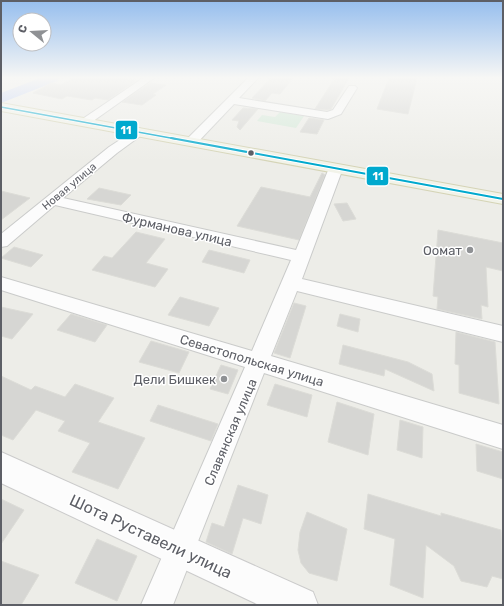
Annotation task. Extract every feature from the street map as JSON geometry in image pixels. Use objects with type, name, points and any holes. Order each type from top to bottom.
[{"type":"main road","points":[[4,107],[503,199]]},
{"type":"street","points":[[85,122],[108,106]]},
{"type":"street","points":[[191,142],[224,106]]},
{"type":"street","points":[[268,106],[328,116],[337,112],[341,106]]},
{"type":"street","name":"Новая улица","points":[[1,242],[118,145],[139,132]]},
{"type":"street","name":"Славянская улица","points":[[157,605],[302,258],[336,168]]},
{"type":"street","name":"Фурманова улица","points":[[52,200],[302,258]]},
{"type":"street","name":"Севастопольская улица","points":[[1,283],[503,437]]},
{"type":"street","points":[[291,283],[503,334]]},
{"type":"street","name":"Шота Руставели улица","points":[[1,467],[300,605]]},
{"type":"green space","points":[[280,112],[304,116],[296,128],[257,121],[262,115],[275,117]]},
{"type":"building","points":[[317,106],[333,106],[331,109],[327,110],[315,109]]},
{"type":"building","points":[[378,106],[410,106],[408,114],[377,109]]},
{"type":"building","points":[[243,108],[258,109],[240,130],[237,127],[239,121],[232,120]]},
{"type":"building","points":[[309,118],[324,120],[317,134],[300,132]]},
{"type":"building","points":[[322,173],[325,175],[299,240],[237,226],[261,187],[310,197]]},
{"type":"building","points":[[99,188],[131,195],[121,205],[87,199]]},
{"type":"building","points":[[1,191],[30,198],[1,220]]},
{"type":"building","points":[[347,203],[356,219],[343,221],[334,204]]},
{"type":"building","points":[[438,230],[503,243],[503,271],[486,267],[488,307],[481,305],[482,319],[437,309],[438,297],[433,296]]},
{"type":"building","points":[[136,232],[165,239],[146,263],[168,269],[155,287],[92,270],[104,256],[112,258]]},
{"type":"building","points":[[14,247],[43,255],[31,267],[1,258]]},
{"type":"building","points":[[209,250],[250,260],[244,273],[202,262]]},
{"type":"building","points":[[180,297],[219,308],[209,326],[168,315]]},
{"type":"building","points":[[294,303],[306,306],[290,358],[274,353]]},
{"type":"building","points":[[1,307],[33,314],[12,339],[1,336]]},
{"type":"building","points":[[71,314],[107,325],[95,342],[57,330]]},
{"type":"building","points":[[340,314],[360,319],[358,332],[337,326]]},
{"type":"building","points":[[456,332],[495,342],[499,404],[459,393],[459,365],[455,364]]},
{"type":"building","points":[[151,341],[189,352],[179,373],[139,362]]},
{"type":"building","points":[[343,345],[408,362],[432,374],[434,391],[385,369],[384,376],[339,364]]},
{"type":"building","name":"Дели Бишкек","points":[[221,365],[238,370],[228,394],[210,389]]},
{"type":"building","points":[[1,376],[31,390],[35,386],[65,397],[75,384],[114,398],[98,422],[145,438],[118,489],[72,472],[90,443],[58,431],[65,421],[36,410],[13,440],[1,435]]},
{"type":"building","points":[[275,384],[312,395],[307,417],[267,405]]},
{"type":"building","points":[[337,402],[374,414],[368,455],[328,442]]},
{"type":"building","points":[[158,405],[218,424],[211,441],[150,421]]},
{"type":"building","points":[[400,420],[423,427],[422,458],[397,450]]},
{"type":"building","points":[[476,444],[503,452],[503,479],[477,471]]},
{"type":"building","points":[[238,485],[268,495],[261,524],[243,518],[232,554],[206,542],[212,523],[224,527]]},
{"type":"building","points":[[368,494],[441,516],[441,513],[501,530],[503,579],[492,576],[487,587],[461,581],[454,566],[426,545],[423,598],[390,585],[395,539],[364,529]]},
{"type":"building","points":[[1,499],[24,510],[1,544]]},
{"type":"building","points":[[307,512],[347,529],[337,581],[309,573],[301,563],[298,550],[300,532]]},
{"type":"building","points":[[97,539],[137,556],[117,601],[75,583]]},
{"type":"building","points":[[1,561],[39,575],[21,605],[1,605]]},
{"type":"transit line","name":"11","points":[[1,107],[503,199]]},
{"type":"place","name":"Оомат","points":[[470,250]]},
{"type":"place","name":"Дели Бишкек","points":[[224,379]]}]
